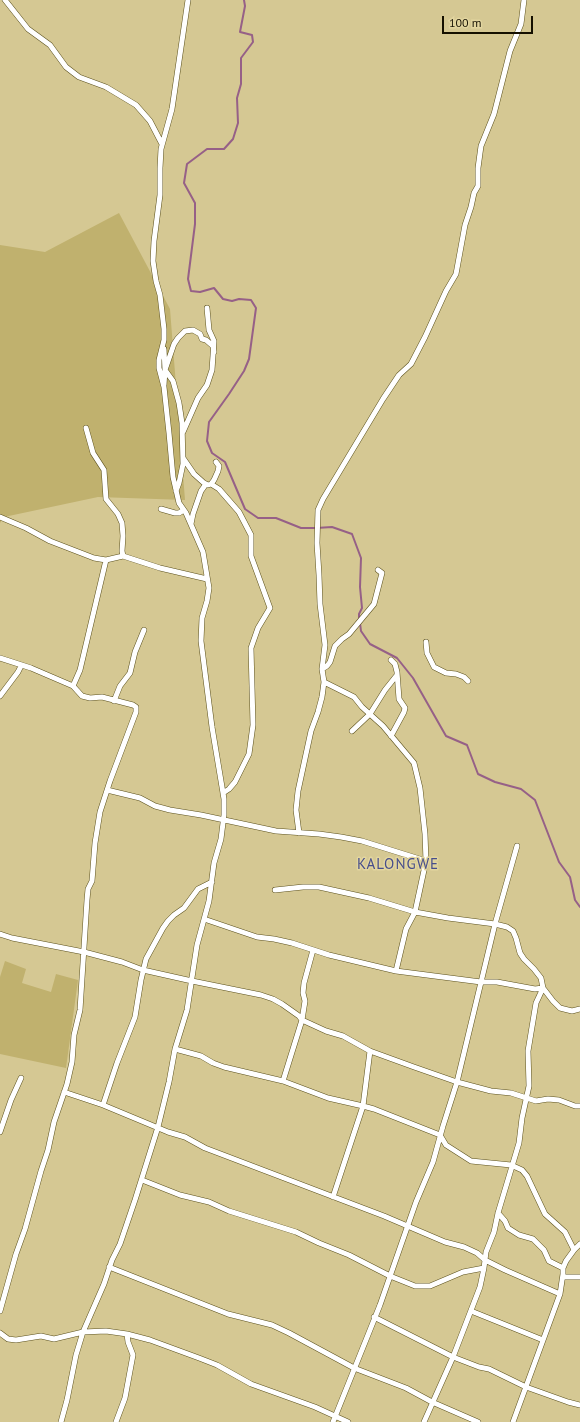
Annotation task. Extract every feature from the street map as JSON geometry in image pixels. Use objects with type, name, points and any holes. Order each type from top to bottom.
[{"type":"street","points":[[5,0],[28,29],[50,45],[66,67],[79,77],[106,87],[136,105],[150,121],[162,144]]},
{"type":"street","points":[[176,491],[182,471],[182,435],[179,403],[173,381],[166,370],[164,329],[160,295],[153,261],[159,202],[162,144],[172,109],[176,73],[188,0]]},
{"type":"street","points":[[299,833],[296,810],[298,792],[311,731],[322,697],[324,682],[322,669],[324,645],[316,528],[319,506],[362,432],[395,381],[411,364],[448,287],[454,279],[464,225],[471,207],[474,193],[478,186],[478,168],[481,146],[494,114],[510,52],[521,24],[524,0]]},
{"type":"street","points":[[182,435],[198,398],[207,385],[212,370],[214,341],[209,330],[207,308]]},
{"type":"street","points":[[164,387],[166,370],[174,344],[185,331],[193,330],[200,334],[202,339],[206,340],[212,346],[214,352]]},
{"type":"street","points":[[61,1422],[76,1355],[83,1332],[109,1267],[120,1244],[158,1127],[175,1049],[187,1010],[197,945],[210,901],[214,863],[221,839],[223,820],[223,793],[202,652],[202,618],[209,593],[202,552],[191,524],[179,503],[173,477],[170,433],[159,360],[164,340]]},
{"type":"street","points":[[86,428],[93,453],[104,470],[106,500],[118,514],[122,523],[123,556]]},
{"type":"street","points":[[182,456],[194,474],[208,484],[219,489],[239,512],[251,535],[250,556],[270,608],[258,628],[251,648],[253,725],[249,754],[235,782],[223,793]]},
{"type":"street","points":[[191,524],[192,514],[201,491],[214,480],[218,471],[219,466],[216,462]]},
{"type":"street","points":[[162,509],[176,513],[184,510]]},
{"type":"street","points":[[0,517],[26,528],[50,541],[94,558],[106,560],[123,556],[160,568],[207,579]]},
{"type":"street","points":[[73,686],[80,670],[106,560]]},
{"type":"street","points":[[322,669],[330,662],[335,646],[349,634],[374,604],[382,574],[378,570]]},
{"type":"street","points":[[114,700],[120,686],[130,673],[135,652],[144,630]]},
{"type":"street","points":[[426,642],[427,653],[434,667],[446,673],[464,677],[468,681]]},
{"type":"street","points":[[0,658],[30,668],[73,686],[82,696],[90,698],[102,697],[136,707],[136,712],[100,812],[95,843],[92,881],[88,893],[80,1010],[74,1035],[72,1062],[54,1122],[48,1150],[0,1311]]},
{"type":"street","points":[[391,736],[405,708],[399,699],[397,675],[395,664],[392,660]]},
{"type":"street","points":[[0,696],[21,666]]},
{"type":"street","points":[[352,731],[370,714],[385,690],[397,675]]},
{"type":"street","points":[[324,682],[354,697],[362,707],[383,726],[414,763],[420,788],[425,834],[426,862],[415,912],[406,929],[396,971]]},
{"type":"street","points":[[107,790],[140,798],[159,807],[276,831],[341,837],[362,841],[426,862]]},
{"type":"street","points":[[333,1422],[433,1162],[457,1082],[495,924],[517,846]]},
{"type":"street","points":[[103,1105],[134,1018],[143,970],[148,954],[168,921],[184,908],[198,889],[212,882]]},
{"type":"street","points":[[275,890],[319,887],[369,898],[415,912],[507,927],[513,931],[520,953],[524,960],[541,978],[543,988],[553,1001],[560,1008],[572,1011],[580,1009]]},
{"type":"street","points":[[204,918],[257,937],[280,940],[396,971],[481,982],[497,982],[536,989],[543,988]]},
{"type":"street","points":[[0,934],[12,938],[84,952],[116,960],[143,970],[273,999],[299,1016],[302,1020],[326,1031],[343,1036],[370,1051],[457,1082],[491,1091],[511,1093],[536,1101],[548,1099],[559,1100],[575,1106],[580,1106]]},
{"type":"street","points":[[283,1081],[302,1020],[305,1001],[303,993],[304,983],[313,950]]},
{"type":"street","points":[[424,1422],[453,1357],[480,1287],[486,1252],[494,1232],[498,1213],[506,1190],[511,1165],[519,1143],[522,1118],[530,1086],[528,1051],[536,1003],[543,988]]},
{"type":"street","points":[[175,1049],[201,1056],[224,1067],[283,1081],[328,1098],[363,1106],[440,1135],[446,1145],[471,1161],[511,1165],[522,1170],[527,1176],[545,1214],[565,1232],[574,1250]]},
{"type":"street","points":[[333,1197],[363,1106],[370,1051]]},
{"type":"street","points":[[0,1132],[11,1100],[21,1078]]},
{"type":"street","points":[[64,1092],[103,1105],[190,1139],[205,1148],[384,1216],[445,1242],[464,1247],[505,1270],[560,1294]]},
{"type":"street","points":[[142,1180],[180,1195],[209,1202],[229,1211],[296,1232],[333,1250],[349,1255],[390,1276],[415,1286],[430,1286],[463,1272],[484,1268]]},
{"type":"street","points":[[498,1213],[505,1220],[508,1228],[518,1235],[534,1239],[544,1250],[549,1261],[563,1268]]},
{"type":"street","points":[[513,1422],[560,1294],[563,1268],[566,1261],[580,1244]]},
{"type":"street","points":[[109,1267],[228,1314],[272,1325],[289,1332],[354,1368],[406,1388],[432,1402],[478,1422]]},
{"type":"street","points":[[563,1277],[580,1277]]},
{"type":"street","points":[[471,1311],[543,1340]]},
{"type":"street","points":[[374,1317],[453,1357],[478,1367],[489,1369],[526,1387],[580,1405]]},
{"type":"street","points":[[0,1333],[8,1339],[16,1340],[41,1336],[54,1338],[83,1332],[106,1331],[127,1334],[150,1340],[200,1358],[217,1365],[251,1384],[315,1407],[348,1422]]},
{"type":"street","points":[[116,1422],[124,1398],[133,1355],[128,1342],[127,1334]]},
{"type":"shaded area","points":[[119,213],[170,309],[185,500],[98,497],[4,517],[0,523],[0,245],[45,252]]},
{"type":"shaded area","points":[[5,961],[26,969],[22,983],[51,992],[56,974],[78,980],[66,1068],[0,1054],[0,977]]},
{"type":"waterway","points":[[244,0],[245,6],[240,32],[252,35],[253,42],[241,58],[241,84],[237,98],[238,123],[233,139],[224,149],[207,149],[187,164],[184,183],[195,203],[195,224],[188,279],[191,291],[200,292],[214,288],[223,299],[232,301],[239,299],[251,300],[256,308],[249,359],[244,371],[209,422],[207,441],[212,453],[225,462],[245,509],[258,518],[276,518],[301,528],[332,527],[352,534],[361,558],[360,587],[362,608],[359,614],[359,619]]},
{"type":"waterway","points":[[360,623],[361,631],[370,644],[397,658],[413,678],[446,736],[467,745],[478,774],[495,782],[521,789],[535,800],[559,862],[570,877],[575,900],[580,907]]},
{"type":"district","name":"KALONGWE","points":[[398,865]]}]
